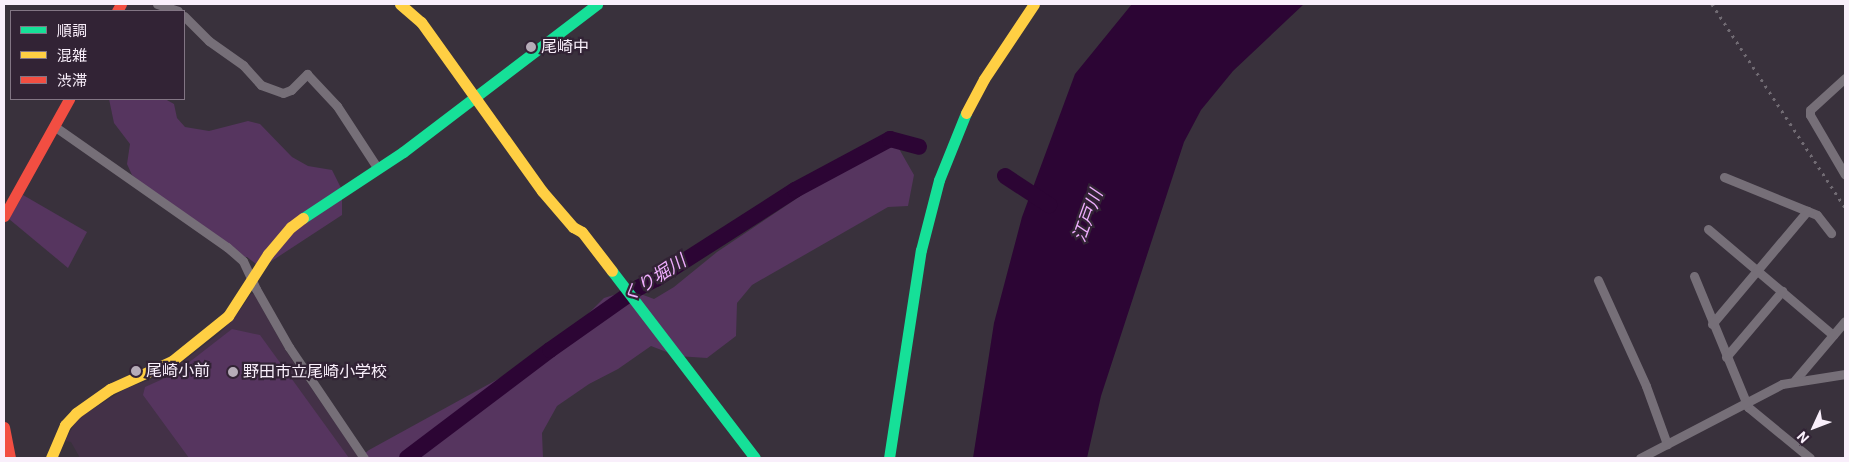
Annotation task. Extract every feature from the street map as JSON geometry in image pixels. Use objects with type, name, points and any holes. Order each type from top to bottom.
[{"type":"street","points":[[157,4],[175,10]]},
{"type":"street","points":[[400,4],[421,22],[542,191],[573,227],[582,232],[637,307],[755,458]]},
{"type":"street","points":[[52,458],[61,433],[76,413],[110,389],[172,361],[228,316],[273,246],[291,227],[323,203],[378,169],[598,4]]},
{"type":"street","points":[[889,458],[921,250],[940,180],[964,118],[984,79],[1034,4]]},
{"type":"street","points":[[185,17],[209,41],[243,65],[260,85],[283,93],[292,90],[307,74],[337,106],[378,169]]},
{"type":"street","points":[[1845,80],[1810,110],[1810,116],[1845,175]]},
{"type":"street","points":[[4,216],[68,100]]},
{"type":"street","points":[[54,126],[227,247],[243,262],[289,347],[364,458]]},
{"type":"street","points":[[1724,177],[1817,215],[1831,233]]},
{"type":"street","points":[[1712,324],[1807,211]]},
{"type":"street","points":[[1708,228],[1833,335]]},
{"type":"street","points":[[1694,276],[1712,324],[1748,407],[1810,458]]},
{"type":"street","points":[[1598,280],[1642,378],[1667,444]]},
{"type":"street","points":[[1726,357],[1782,291]]},
{"type":"street","points":[[1796,380],[1845,321]]},
{"type":"street","points":[[1640,458],[1745,401],[1782,384],[1796,380],[1845,374]]},
{"type":"street","points":[[4,427],[10,458]]},
{"type":"shaded area","points":[[109,100],[167,100],[174,104],[177,118],[185,127],[209,131],[248,121],[260,124],[292,157],[308,166],[332,170],[342,190],[342,215],[261,268],[247,257],[232,257],[132,175],[127,164],[130,144],[114,123]]},
{"type":"shaded area","points":[[884,140],[898,147],[914,175],[908,206],[888,207],[752,285],[737,303],[736,336],[707,358],[677,356],[651,346],[618,369],[589,384],[557,406],[542,433],[543,458],[359,458],[369,450],[529,362],[580,322],[604,298],[630,290],[654,299],[674,287],[717,252]]},
{"type":"shaded area","points":[[23,195],[87,232],[68,268],[9,219]]},
{"type":"shaded area","name":"野田市立尾崎小学校","points":[[251,294],[254,294],[286,351],[359,458],[80,458],[71,442],[65,441],[75,423],[83,415],[127,388],[155,378],[176,367],[220,333],[238,313]]},
{"type":"shaded area","name":"野田市立尾崎小学校","points":[[232,329],[260,335],[349,458],[189,458],[143,395],[145,387],[174,374]]},
{"type":"water","name":"江戸川","points":[[1132,4],[1304,4],[1233,71],[1201,110],[1184,142],[1101,396],[1087,458],[973,458],[994,323],[1022,217],[1075,74]]},
{"type":"waterway","name":"くり堀川","points":[[407,458],[550,350],[638,288],[656,279],[795,190],[890,139],[919,147]]},
{"type":"waterway","name":"くり堀川","points":[[1005,176],[1049,205]]},
{"type":"railway","points":[[1712,4],[1845,207]]},
{"type":"traffic: fast","points":[[303,218],[403,152],[597,4]]},
{"type":"traffic: fast","points":[[889,458],[921,250],[939,180],[966,113]]},
{"type":"traffic: fast","points":[[612,271],[755,458]]},
{"type":"traffic: slow","points":[[400,4],[421,22],[542,191],[573,227],[582,232],[612,271]]},
{"type":"traffic: slow","points":[[966,113],[984,79],[1034,4]]},
{"type":"traffic: slow","points":[[51,458],[65,425],[76,413],[110,389],[172,361],[228,316],[268,254],[291,227],[303,218]]},
{"type":"traffic: jam","points":[[118,10],[121,4]]},
{"type":"traffic: jam","points":[[4,216],[68,100]]},
{"type":"traffic: jam","points":[[4,427],[10,458]]},
{"type":"place","name":"尾崎中","points":[[531,47]]},
{"type":"place","name":"尾崎小前","points":[[136,371]]},
{"type":"place","name":"野田市立尾崎小学校","points":[[233,372]]}]
